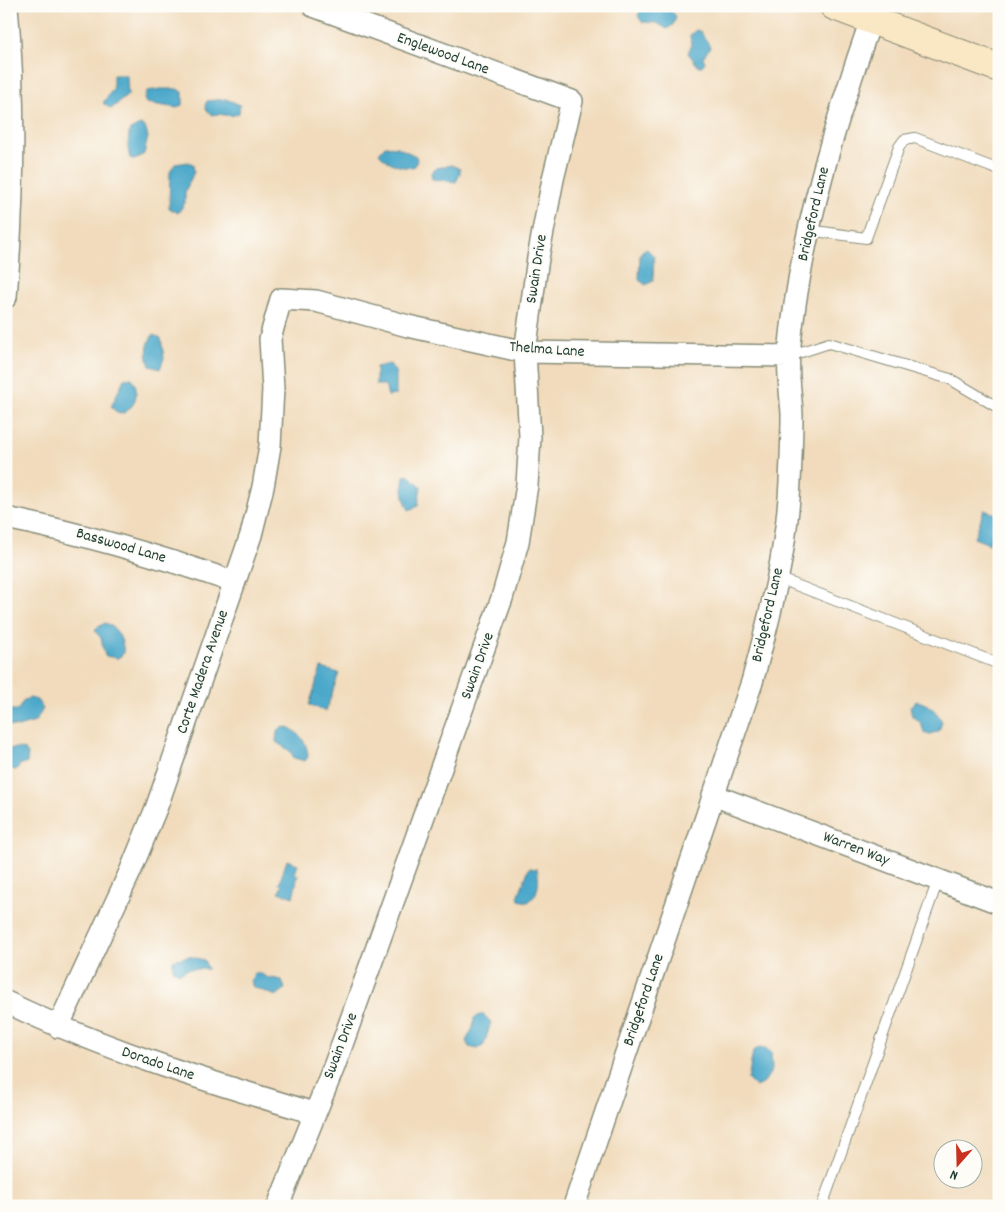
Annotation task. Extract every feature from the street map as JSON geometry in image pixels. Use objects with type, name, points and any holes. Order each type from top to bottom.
[{"type":"main road","points":[[834,6],[873,13],[999,68]]},
{"type":"street","points":[[6,297],[14,158],[12,66],[7,6]]},
{"type":"street","name":"Englewood Lane","points":[[313,6],[572,101]]},
{"type":"street","name":"Bridgeford Lane","points":[[574,1206],[752,682],[769,620],[778,578],[790,484],[792,417],[789,356],[796,295],[808,230],[828,156],[873,13]]},
{"type":"street","name":"Swain Drive","points":[[278,1206],[335,1064],[502,598],[518,542],[527,485],[530,427],[524,352],[541,240],[553,179],[572,101]]},
{"type":"street","name":"Thelma Lane","points":[[281,299],[316,301],[408,326],[524,352],[789,356]]},
{"type":"street","name":"Corte Madera Avenue","points":[[58,1027],[130,872],[157,806],[251,535],[263,487],[270,446],[273,389],[270,339],[281,299]]},
{"type":"street","name":"Basswood Lane","points":[[6,518],[76,532],[153,554],[234,582]]},
{"type":"street","name":"Warren Way","points":[[713,795],[999,902]]},
{"type":"street","name":"Dorado Lane","points":[[6,1002],[58,1027],[211,1082],[314,1113]]},
{"type":"lane","points":[[808,230],[866,238],[899,148],[904,140],[915,138],[999,170]]},
{"type":"lane","points":[[789,356],[829,343],[950,379],[999,408]]},
{"type":"lane","points":[[778,578],[999,664]]},
{"type":"lane","points":[[822,1206],[938,880]]},
{"type":"water","points":[[642,6],[661,7],[673,12],[676,16],[673,25],[667,29],[657,23],[642,22],[638,16]]},
{"type":"water","points":[[696,30],[701,32],[710,47],[703,57],[705,62],[702,66],[698,66],[688,53],[691,46],[690,35]]},
{"type":"water","points":[[113,75],[127,75],[128,95],[111,109],[103,103],[113,89]]},
{"type":"water","points":[[177,89],[183,92],[183,104],[177,108],[146,103],[144,99],[147,91]]},
{"type":"water","points":[[226,99],[240,105],[239,113],[235,115],[212,115],[207,111],[205,105],[207,101]]},
{"type":"water","points":[[140,125],[145,127],[148,137],[144,154],[135,160],[130,158],[129,155],[129,136],[130,130]]},
{"type":"water","points":[[385,146],[397,147],[416,156],[415,166],[396,165],[386,160],[379,153]]},
{"type":"water","points":[[188,162],[193,164],[194,172],[185,192],[185,203],[178,213],[169,208],[170,172],[175,164]]},
{"type":"water","points":[[452,165],[460,169],[456,182],[432,179],[431,173],[437,168]]},
{"type":"water","points":[[647,249],[654,256],[653,281],[646,285],[639,280],[640,254],[643,250]]},
{"type":"water","points":[[153,335],[161,338],[164,358],[160,369],[150,366],[148,358],[147,350]]},
{"type":"water","points":[[390,364],[396,373],[396,395],[388,396],[385,385],[376,385],[376,367]]},
{"type":"water","points":[[132,378],[136,388],[135,400],[129,409],[119,414],[111,407],[124,379]]},
{"type":"water","points":[[408,475],[421,486],[418,506],[409,510],[405,502],[403,489],[404,476]]},
{"type":"water","points":[[984,510],[999,515],[996,531],[994,531],[989,544],[974,538]]},
{"type":"water","points":[[105,623],[116,631],[123,645],[123,654],[118,658],[105,656],[101,638],[95,631]]},
{"type":"water","points":[[321,668],[339,673],[326,711],[309,705]]},
{"type":"water","points":[[30,698],[37,700],[43,709],[35,722],[18,727],[6,725],[6,710],[18,710],[24,700]]},
{"type":"water","points":[[917,701],[929,706],[938,715],[942,722],[939,731],[931,734],[924,733],[921,723],[912,716],[910,706]]},
{"type":"water","points":[[288,727],[296,732],[305,743],[308,757],[305,761],[294,758],[290,751],[276,742],[277,731]]},
{"type":"water","points":[[17,748],[25,750],[28,754],[27,763],[21,764],[16,770],[6,768],[6,749]]},
{"type":"water","points":[[287,860],[298,864],[295,874],[298,875],[293,897],[279,892],[282,885],[279,884]]},
{"type":"water","points":[[529,868],[537,869],[538,883],[534,896],[528,902],[519,900],[518,897]]},
{"type":"water","points":[[189,956],[204,960],[208,969],[189,969],[179,973],[173,970],[173,960]]},
{"type":"water","points":[[255,973],[282,980],[285,989],[276,996],[253,987],[250,981]]},
{"type":"water","points":[[484,1015],[491,1022],[484,1045],[478,1049],[469,1047],[466,1041],[473,1028],[474,1018]]},
{"type":"water","points":[[761,1047],[771,1052],[772,1070],[763,1084],[755,1087],[748,1080],[753,1051]]}]
